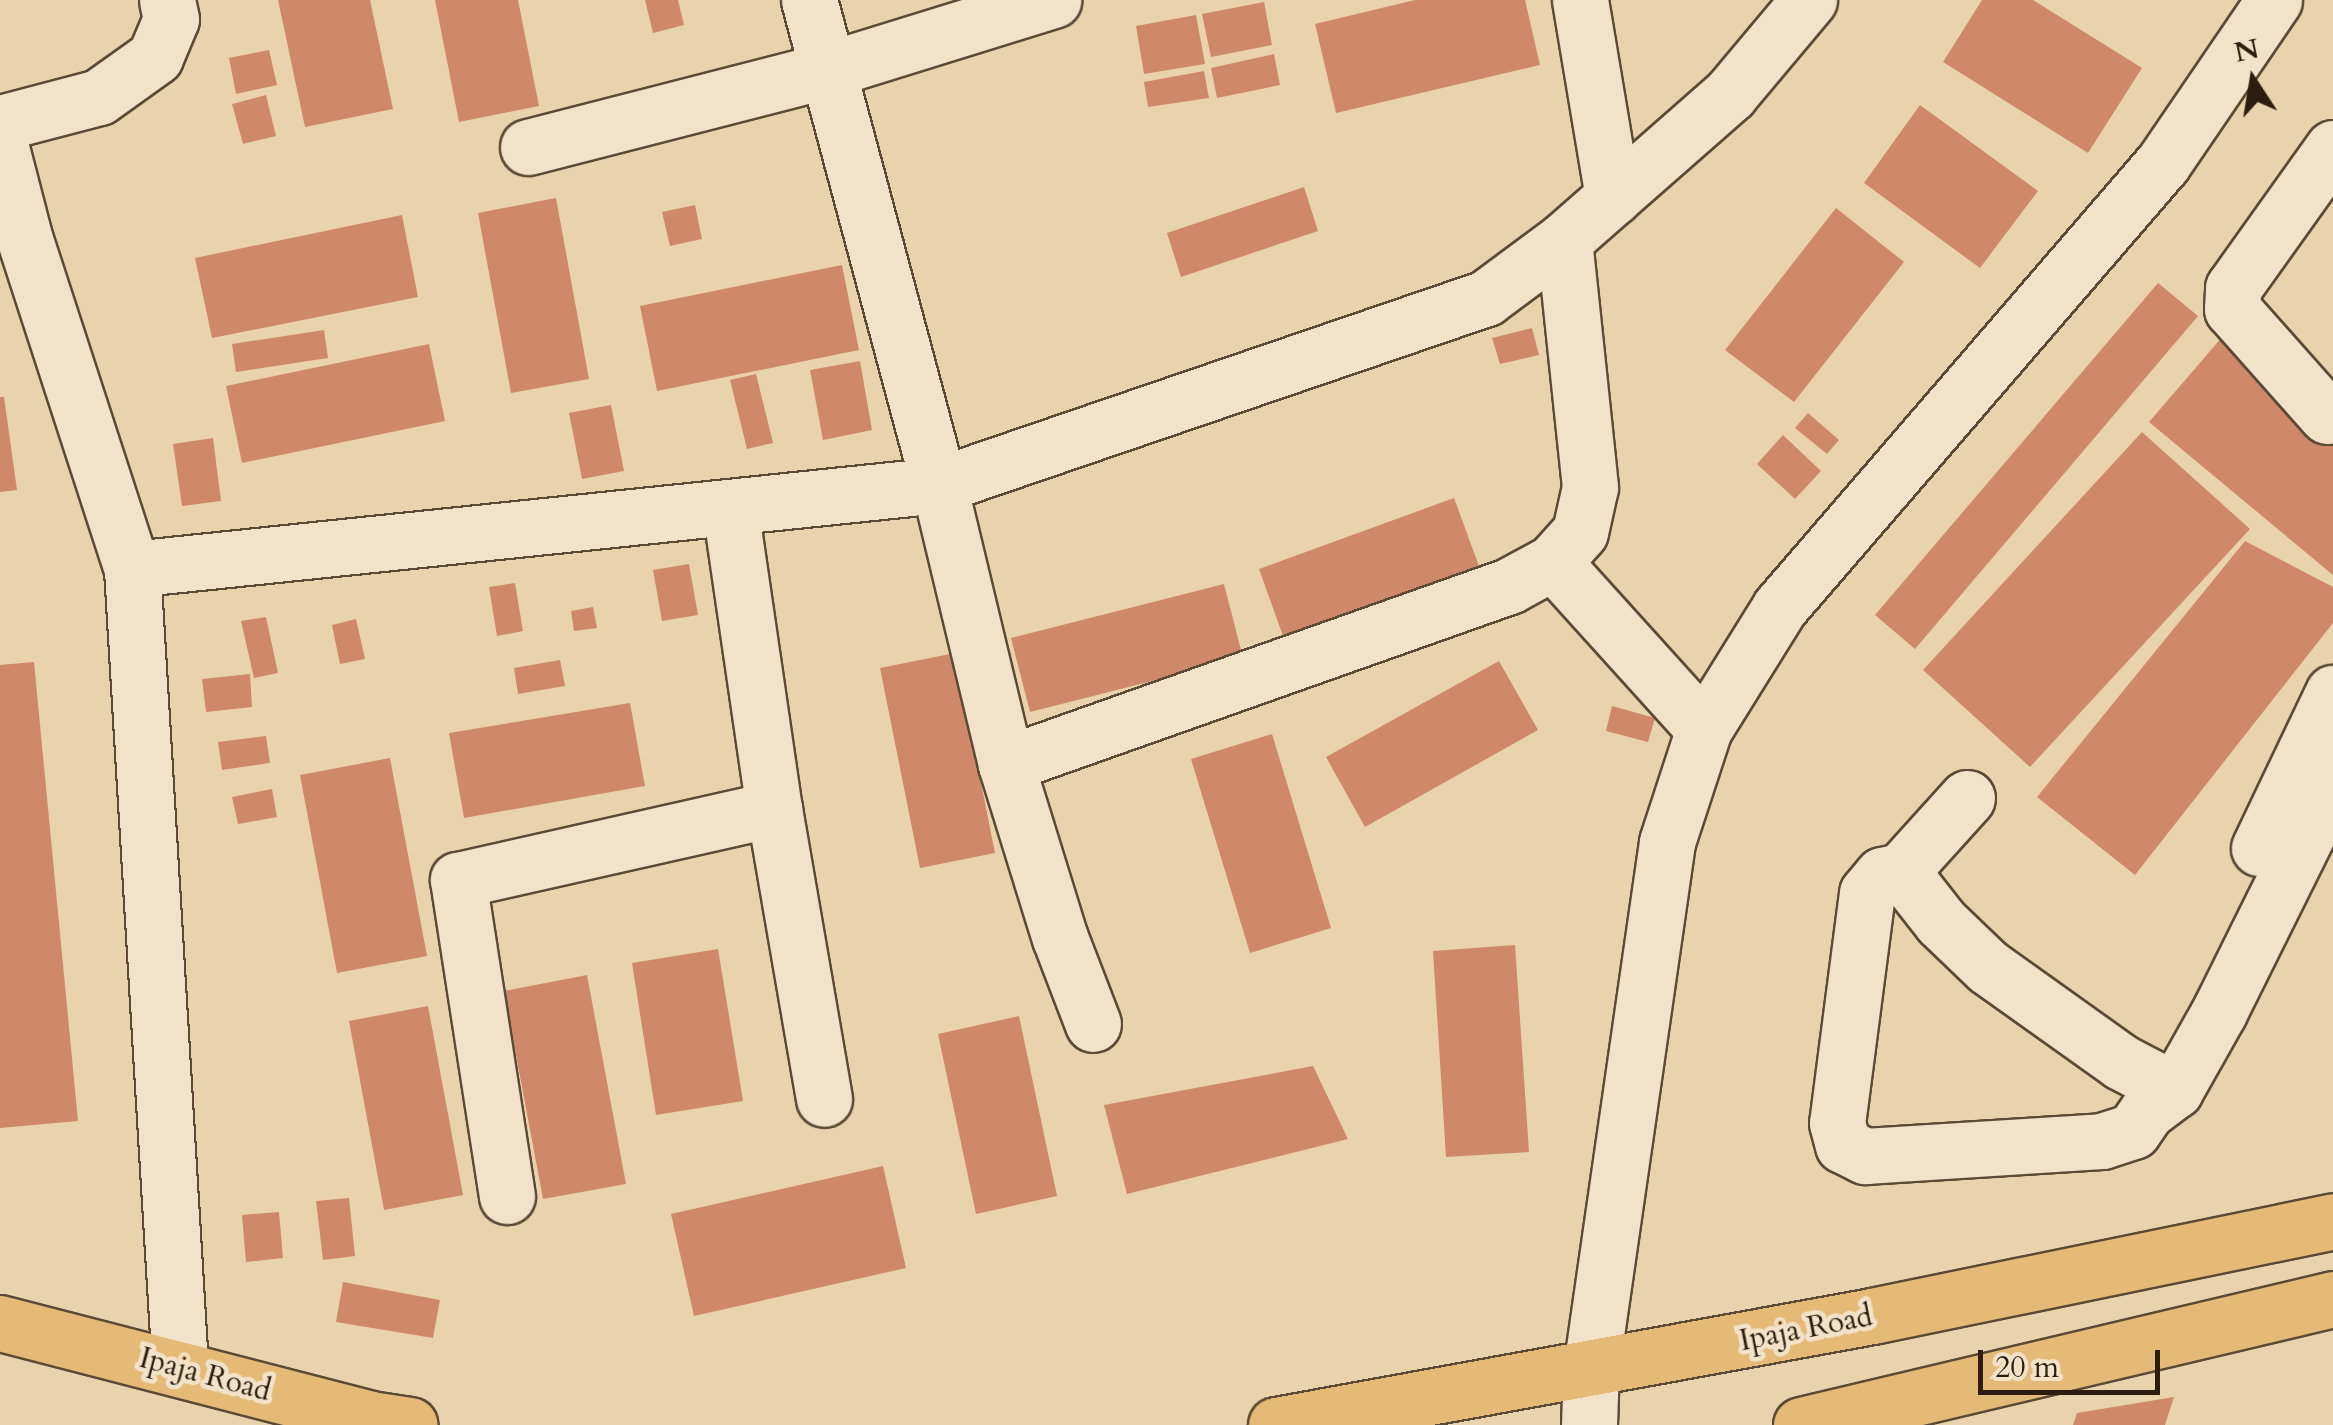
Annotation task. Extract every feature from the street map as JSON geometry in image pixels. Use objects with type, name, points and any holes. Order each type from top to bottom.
[{"type":"main road","name":"Ipaja Road","points":[[1276,1425],[1591,1369],[2333,1221]]},
{"type":"main road","points":[[1802,1425],[1867,1419],[2333,1300]]},
{"type":"main road","name":"Ipaja Road","points":[[0,1323],[410,1425]]},
{"type":"street","points":[[0,123],[99,97],[156,57],[171,19],[167,0]]},
{"type":"street","points":[[809,0],[938,485],[1006,764],[1093,1024]]},
{"type":"street","points":[[528,147],[826,70],[1053,0]]},
{"type":"street","points":[[1580,0],[1612,197]]},
{"type":"street","points":[[132,569],[938,485],[1486,298],[1564,240],[1730,94],[1809,0]]},
{"type":"street","points":[[1588,1425],[1591,1369],[1667,842],[1704,729],[1780,607],[2163,163],[2274,0]]},
{"type":"street","points":[[0,144],[12,240],[132,569],[180,1368]]},
{"type":"street","points":[[2331,415],[2232,309],[2232,288],[2333,148]]},
{"type":"street","points":[[1006,764],[1509,586],[1554,562],[1580,532],[1590,487],[1564,240]]},
{"type":"street","points":[[730,508],[774,809],[824,1099]]},
{"type":"street","points":[[1554,562],[1704,729]]},
{"type":"street","points":[[2155,1092],[2188,995],[2333,692]]},
{"type":"street","points":[[1967,798],[1901,871],[1882,875],[1868,892],[1837,1123],[1843,1144],[1865,1156],[2102,1141],[2133,1131],[2155,1092],[2219,1012],[2333,782]]},
{"type":"street","points":[[506,1196],[458,880],[774,809]]},
{"type":"street","points":[[1901,871],[1940,922],[1988,967],[2155,1092]]},
{"type":"building","points":[[278,0],[370,0],[393,109],[305,127]]},
{"type":"building","points":[[435,0],[518,0],[539,106],[459,122]]},
{"type":"building","points":[[645,0],[678,0],[684,25],[653,33]]},
{"type":"building","points":[[1415,0],[1525,0],[1540,65],[1336,113],[1315,24]]},
{"type":"building","points":[[1982,0],[2033,0],[2142,68],[2088,153],[1943,62]]},
{"type":"building","points":[[1264,2],[1272,45],[1211,57],[1202,14]]},
{"type":"building","points":[[1196,15],[1205,64],[1144,74],[1136,26]]},
{"type":"building","points":[[269,50],[277,85],[236,94],[229,58]]},
{"type":"building","points":[[1274,54],[1280,85],[1217,98],[1211,68]]},
{"type":"building","points":[[1204,71],[1209,98],[1148,107],[1144,82]]},
{"type":"building","points":[[266,95],[276,136],[243,144],[232,104]]},
{"type":"building","points":[[1920,105],[2038,191],[1980,268],[1864,183]]},
{"type":"building","points":[[1304,187],[1318,231],[1181,277],[1167,233]]},
{"type":"building","points":[[556,198],[589,379],[511,393],[478,213]]},
{"type":"building","points":[[695,205],[702,239],[670,246],[662,212]]},
{"type":"building","points":[[1836,208],[1904,262],[1794,402],[1725,350]]},
{"type":"building","points":[[402,215],[418,297],[212,338],[195,258]]},
{"type":"building","points":[[842,265],[859,350],[657,391],[640,306]]},
{"type":"building","points":[[2158,283],[2198,316],[1915,649],[1875,615]]},
{"type":"building","points":[[1532,328],[1539,355],[1500,364],[1492,338]]},
{"type":"building","points":[[324,330],[328,358],[236,372],[232,344]]},
{"type":"building","points":[[2223,336],[2333,427],[2333,575],[2149,422]]},
{"type":"building","points":[[429,344],[445,421],[242,463],[226,386]]},
{"type":"building","points":[[860,361],[872,430],[823,440],[810,370]]},
{"type":"building","points":[[756,374],[773,443],[747,449],[730,380]]},
{"type":"building","points":[[0,397],[4,397],[17,490],[0,492]]},
{"type":"building","points":[[611,405],[624,471],[582,479],[569,413]]},
{"type":"building","points":[[1808,413],[1839,440],[1827,454],[1795,428]]},
{"type":"building","points":[[2142,432],[2250,529],[2030,767],[1923,670]]},
{"type":"building","points":[[1783,435],[1821,471],[1795,499],[1757,464]]},
{"type":"building","points":[[213,438],[221,501],[182,506],[173,444]]},
{"type":"building","points":[[1454,498],[1479,566],[1283,636],[1259,569]]},
{"type":"building","points":[[2245,541],[2333,587],[2333,623],[2135,875],[2037,797]]},
{"type":"building","points":[[689,564],[698,615],[662,621],[653,570]]},
{"type":"building","points":[[515,583],[523,631],[497,636],[489,587]]},
{"type":"building","points":[[1224,584],[1243,658],[1030,712],[1011,638]]},
{"type":"building","points":[[593,607],[597,628],[574,631],[571,611]]},
{"type":"building","points":[[266,617],[278,673],[254,678],[241,621]]},
{"type":"building","points":[[356,619],[365,659],[340,664],[332,625]]},
{"type":"building","points":[[955,653],[995,853],[920,868],[880,668]]},
{"type":"building","points":[[560,660],[565,686],[518,694],[514,668]]},
{"type":"building","points":[[1499,661],[1538,730],[1365,827],[1326,757]]},
{"type":"building","points":[[34,662],[78,1121],[0,1128],[0,665]]},
{"type":"building","points":[[250,674],[252,707],[206,712],[202,679]]},
{"type":"building","points":[[630,703],[645,786],[464,818],[449,733]]},
{"type":"building","points":[[1612,706],[1655,718],[1648,742],[1606,731]]},
{"type":"building","points":[[1272,734],[1331,928],[1250,953],[1191,759]]},
{"type":"building","points":[[266,736],[270,763],[222,770],[218,742]]},
{"type":"building","points":[[390,758],[427,956],[337,973],[300,775]]},
{"type":"building","points":[[272,789],[277,817],[238,824],[232,797]]},
{"type":"building","points":[[1515,945],[1529,1152],[1446,1157],[1433,951]]},
{"type":"building","points":[[718,949],[743,1101],[656,1115],[632,963]]},
{"type":"building","points":[[587,975],[626,1184],[543,1199],[504,991]]},
{"type":"building","points":[[428,1006],[463,1195],[384,1210],[349,1021]]},
{"type":"building","points":[[1019,1016],[1057,1196],[976,1214],[938,1034]]},
{"type":"building","points":[[1313,1066],[1348,1139],[1127,1194],[1104,1105]]},
{"type":"building","points":[[883,1166],[906,1268],[694,1316],[671,1214]]},
{"type":"building","points":[[349,1198],[355,1256],[323,1260],[316,1201]]},
{"type":"building","points":[[279,1212],[283,1258],[246,1262],[242,1215]]},
{"type":"building","points":[[343,1282],[440,1300],[433,1338],[336,1322]]},
{"type":"building","points":[[2174,1397],[2165,1425],[2073,1425],[2077,1413]]}]
